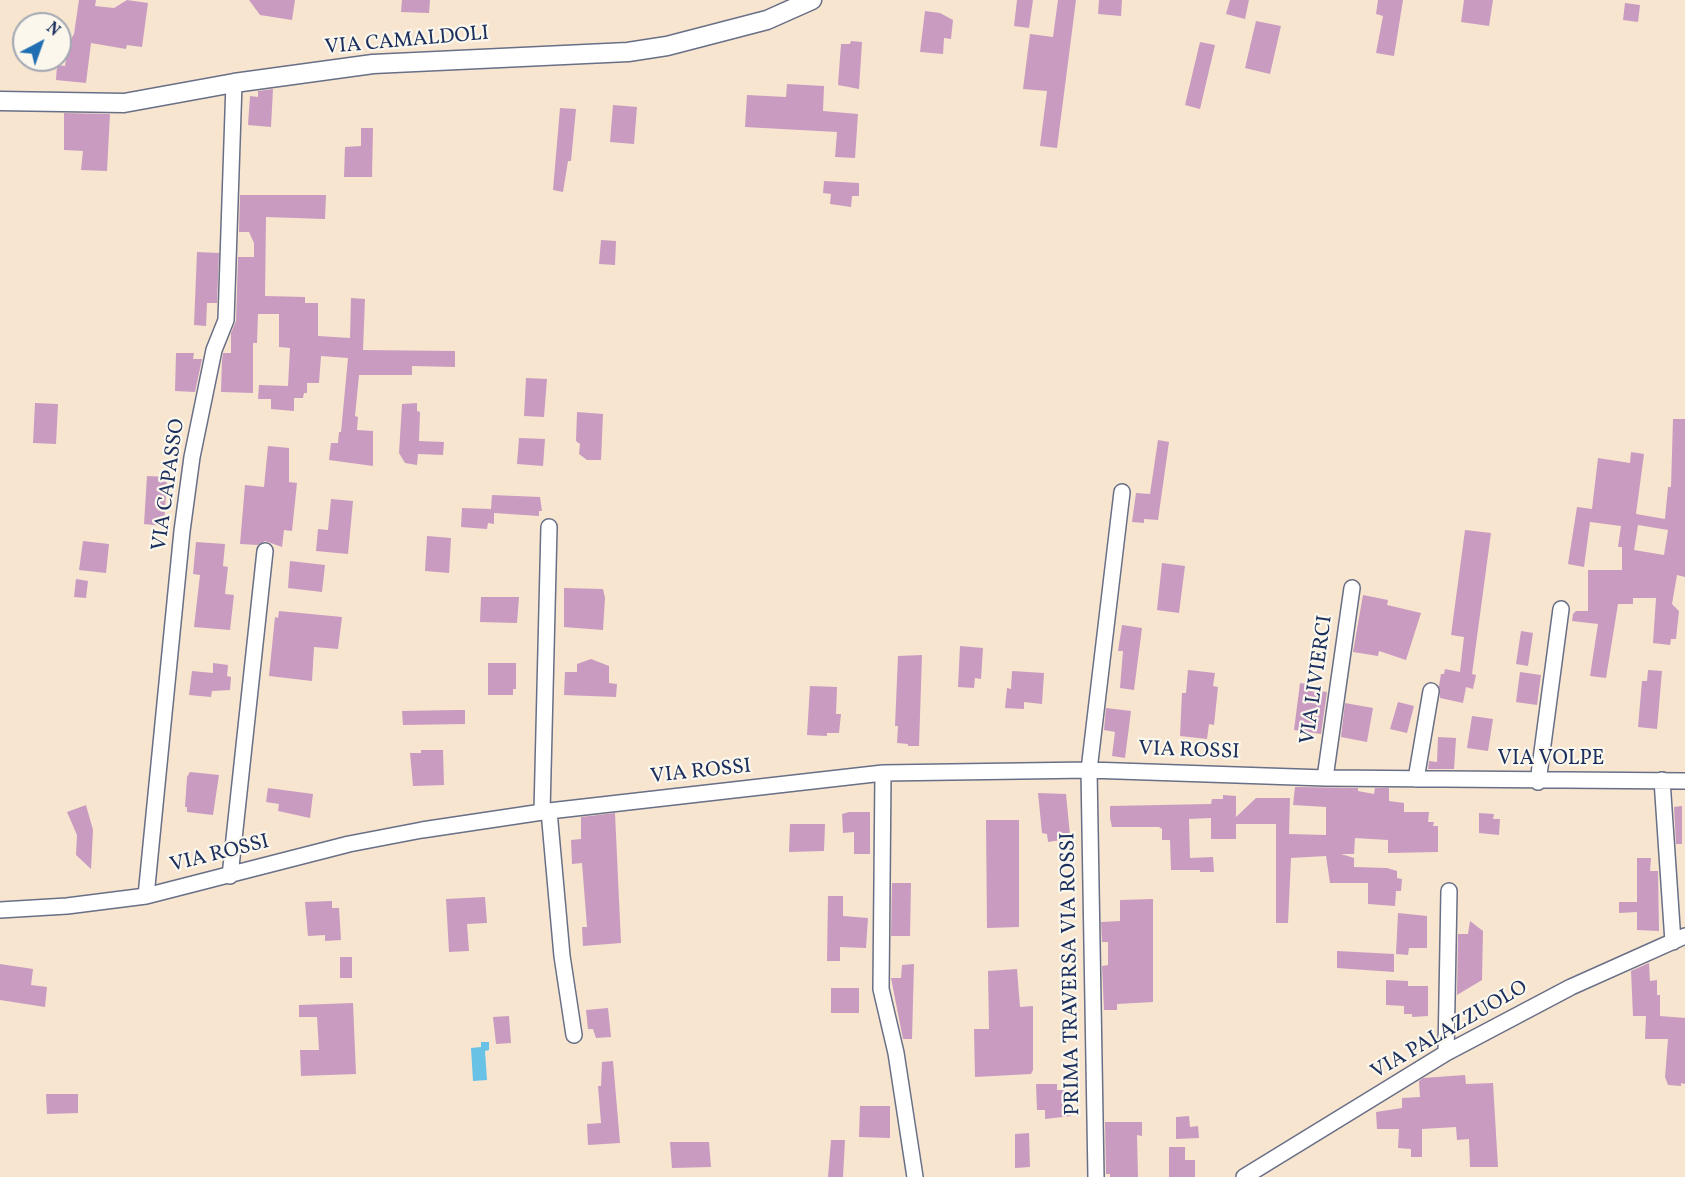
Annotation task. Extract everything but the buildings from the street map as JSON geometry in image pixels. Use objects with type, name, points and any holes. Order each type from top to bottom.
[{"type":"street","name":"VIA CAMALDOLI","points":[[0,101],[124,103],[234,83],[373,64],[628,52],[684,42],[767,20],[812,0]]},
{"type":"street","name":"VIA CAPASSO","points":[[146,896],[182,531],[192,457],[214,350],[226,320],[234,83]]},
{"type":"street","name":"PRIMA TRAVERSA VIA ROSSI","points":[[1096,1177],[1089,770],[1122,492]]},
{"type":"street","points":[[549,527],[546,811],[562,956],[574,1035]]},
{"type":"street","points":[[230,876],[265,551]]},
{"type":"street","name":"VIA LIVIERCI","points":[[1325,778],[1352,588]]},
{"type":"street","points":[[1538,782],[1561,609]]},
{"type":"street","points":[[1416,779],[1431,691]]},
{"type":"street","name":"VIA ROSSI","points":[[0,910],[67,906],[146,896],[349,844],[546,811],[883,773],[1089,770],[1416,779]]},
{"type":"street","points":[[883,773],[880,989],[896,1053],[915,1177]]},
{"type":"street","name":"VIA VOLPE","points":[[1416,779],[1538,782],[1685,781]]},
{"type":"street","points":[[1662,780],[1679,939]]},
{"type":"street","points":[[1446,1053],[1449,891]]},
{"type":"street","name":"VIA PALAZZUOLO","points":[[1244,1177],[1446,1053],[1571,987],[1679,939]]},
{"type":"water","points":[[481,1042],[489,1042],[489,1050],[485,1051],[487,1080],[473,1081],[471,1048],[481,1047]]}]
